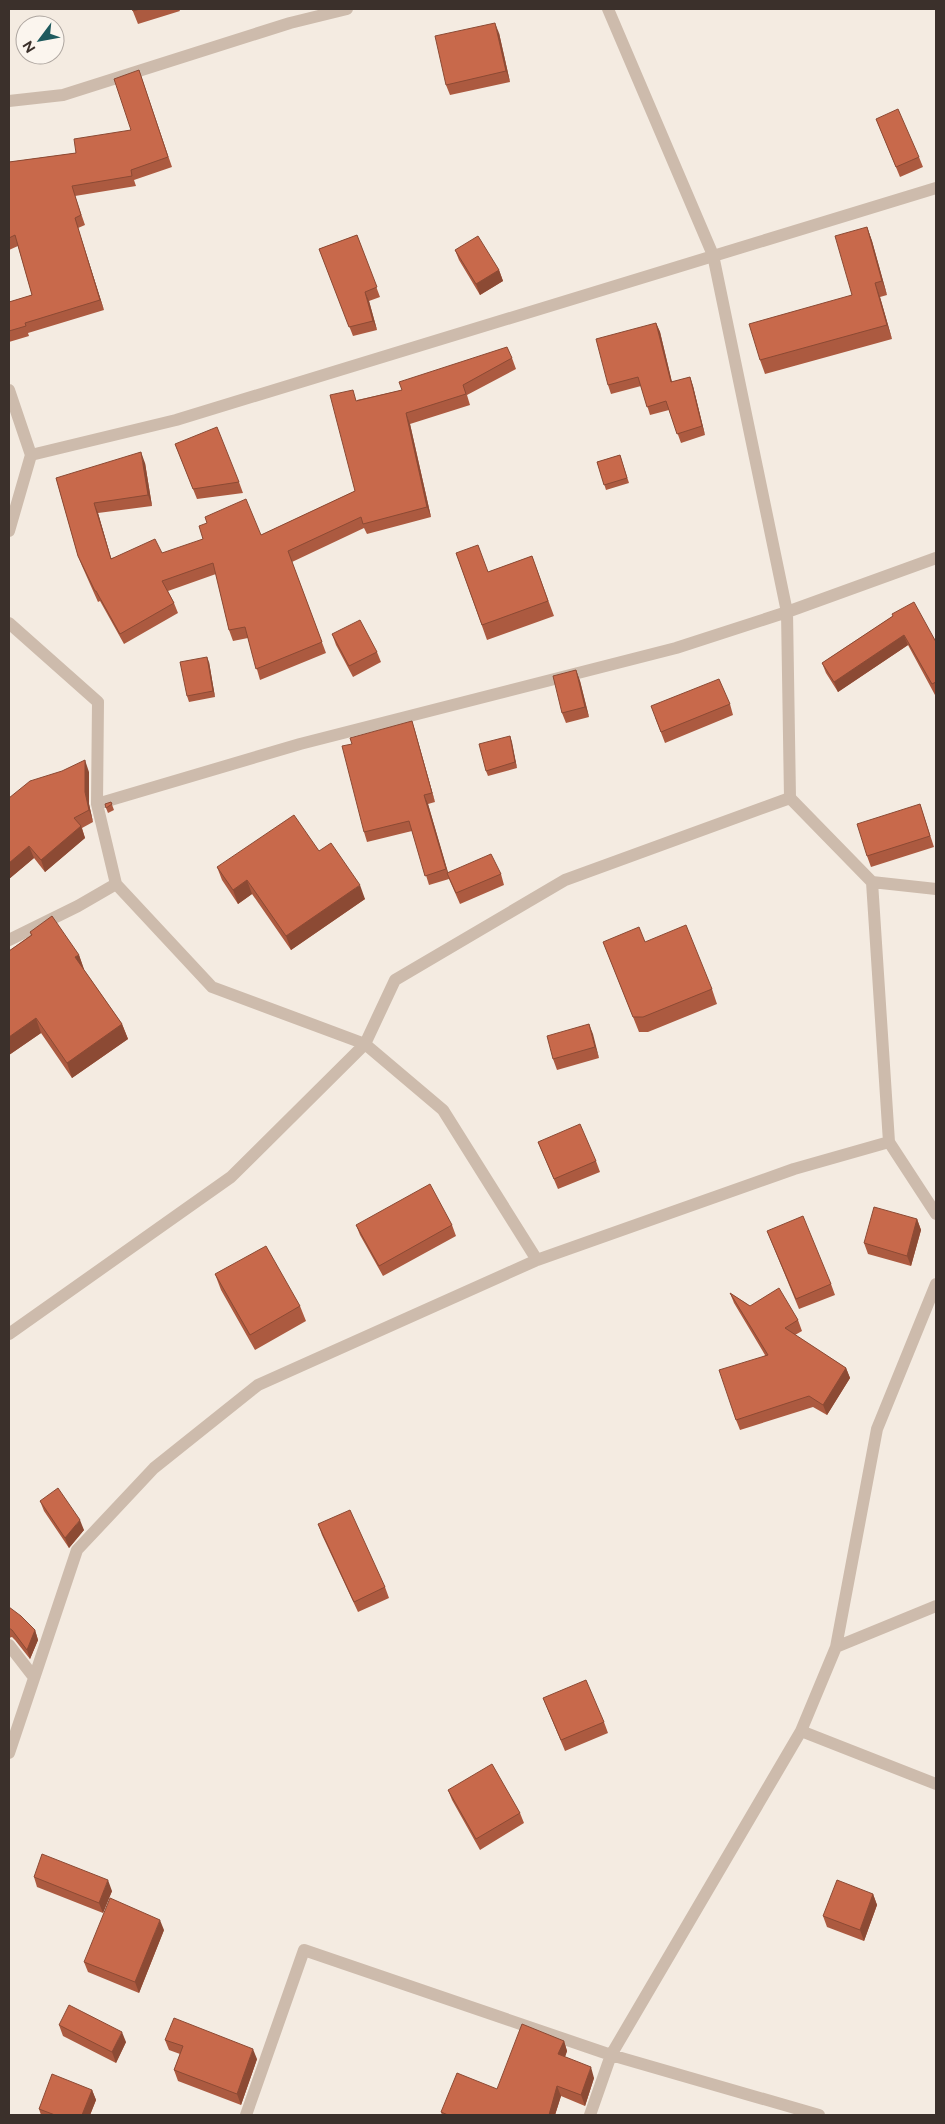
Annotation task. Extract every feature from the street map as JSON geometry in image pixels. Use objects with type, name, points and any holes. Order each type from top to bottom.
[{"type":"street","points":[[9,101],[63,95],[290,23],[346,9]]},
{"type":"street","points":[[608,9],[712,255],[787,612],[790,798],[872,882],[936,889]]},
{"type":"street","points":[[32,455],[176,420],[936,188]]},
{"type":"street","points":[[9,390],[32,455],[9,531]]},
{"type":"street","points":[[97,804],[300,744],[676,648],[787,612],[936,558]]},
{"type":"street","points":[[9,623],[98,702],[97,804],[116,884],[212,987],[365,1044],[443,1110],[537,1260]]},
{"type":"street","points":[[9,1334],[231,1178],[365,1044],[395,980],[565,880],[790,798]]},
{"type":"street","points":[[872,882],[889,1142],[936,1214]]},
{"type":"street","points":[[9,940],[78,906],[116,884]]},
{"type":"street","points":[[9,1753],[77,1550],[154,1468],[258,1385],[537,1260],[794,1169],[889,1142]]},
{"type":"street","points":[[590,2115],[611,2055],[801,1731],[836,1647],[877,1429],[936,1284]]},
{"type":"street","points":[[836,1647],[936,1606]]},
{"type":"street","points":[[9,1645],[34,1676]]},
{"type":"street","points":[[801,1731],[936,1784]]},
{"type":"street","points":[[246,2115],[304,1950],[611,2055],[819,2115]]},
{"type":"building","points":[[495,23],[506,71],[446,85],[435,36]]},
{"type":"building","points":[[139,70],[168,157],[131,170],[132,176],[72,186],[81,215],[75,218],[100,300],[25,323],[26,326],[9,331],[9,302],[32,295],[15,235],[9,238],[9,162],[76,153],[74,139],[131,130],[114,79]]},
{"type":"building","points":[[898,109],[919,157],[896,167],[876,119]]},
{"type":"building","points":[[867,227],[882,281],[875,283],[887,325],[760,360],[749,324],[852,295],[835,236]]},
{"type":"building","points":[[357,235],[377,287],[365,292],[373,321],[349,327],[319,249]]},
{"type":"building","points":[[478,236],[499,270],[476,284],[455,250]]},
{"type":"building","points":[[656,323],[671,382],[690,377],[702,426],[677,434],[666,401],[647,407],[638,377],[608,385],[596,339]]},
{"type":"building","points":[[507,347],[512,358],[463,385],[466,394],[406,413],[427,507],[363,524],[361,517],[288,551],[322,642],[256,669],[245,627],[229,630],[213,563],[162,581],[174,603],[120,634],[95,591],[78,556],[56,478],[141,452],[148,495],[94,503],[111,559],[155,539],[162,553],[203,539],[199,526],[207,523],[205,517],[246,499],[261,535],[355,491],[330,395],[353,390],[356,401],[402,390],[399,382]]},
{"type":"building","points":[[217,427],[239,482],[193,489],[175,444]]},
{"type":"building","points":[[620,455],[627,478],[604,485],[597,462]]},
{"type":"building","points":[[478,545],[488,572],[532,556],[548,601],[482,625],[456,553]]},
{"type":"building","points":[[914,602],[936,642],[936,682],[932,684],[904,635],[834,682],[822,663],[893,616],[892,614]]},
{"type":"building","points":[[360,620],[377,652],[349,666],[332,634]]},
{"type":"building","points":[[207,657],[213,691],[187,696],[180,662]]},
{"type":"building","points":[[576,670],[585,707],[562,713],[553,676]]},
{"type":"building","points":[[719,679],[730,704],[661,732],[651,706]]},
{"type":"building","points":[[412,721],[432,793],[424,795],[446,869],[425,876],[409,821],[364,832],[342,746],[352,744],[350,738]]},
{"type":"building","points":[[510,736],[515,762],[486,771],[479,744]]},
{"type":"building","points":[[85,760],[85,792],[89,810],[74,818],[81,826],[41,860],[29,846],[9,863],[9,798],[30,781],[62,771]]},
{"type":"building","points":[[111,802],[112,804],[106,808],[105,804]]},
{"type":"building","points":[[920,804],[930,836],[867,856],[857,824]]},
{"type":"building","points":[[294,815],[319,851],[331,843],[360,885],[286,936],[247,880],[233,890],[217,867]]},
{"type":"building","points":[[491,854],[501,874],[456,893],[447,873]]},
{"type":"building","points":[[52,916],[79,955],[75,957],[122,1024],[67,1063],[36,1018],[9,1037],[9,951],[32,935],[30,932]]},
{"type":"building","points":[[686,925],[712,989],[643,1017],[633,1017],[603,942],[639,927],[645,942]]},
{"type":"building","points":[[589,1024],[595,1047],[553,1059],[547,1036]]},
{"type":"building","points":[[580,1124],[596,1161],[554,1179],[538,1142]]},
{"type":"building","points":[[430,1184],[452,1225],[379,1266],[356,1225]]},
{"type":"building","points":[[874,1207],[917,1219],[907,1256],[864,1243]]},
{"type":"building","points":[[803,1216],[831,1284],[796,1299],[767,1231]]},
{"type":"building","points":[[266,1246],[300,1306],[250,1335],[215,1274]]},
{"type":"building","points":[[779,1288],[798,1320],[785,1328],[846,1368],[823,1405],[809,1396],[736,1420],[719,1370],[768,1355],[730,1293],[750,1306]]},
{"type":"building","points":[[58,1488],[80,1520],[65,1538],[40,1501]]},
{"type":"building","points":[[350,1510],[385,1587],[354,1602],[318,1524]]},
{"type":"building","points":[[9,1607],[35,1630],[27,1650],[9,1628]]},
{"type":"building","points":[[586,1680],[604,1722],[561,1740],[543,1698]]},
{"type":"building","points":[[492,1764],[520,1813],[476,1839],[448,1790]]},
{"type":"building","points":[[42,1854],[108,1880],[99,1903],[34,1877]]},
{"type":"building","points":[[837,1880],[873,1894],[860,1930],[823,1916]]},
{"type":"building","points":[[110,1898],[160,1920],[135,1982],[84,1962]]},
{"type":"building","points":[[69,2005],[122,2032],[112,2052],[59,2025]]},
{"type":"building","points":[[174,2018],[253,2049],[237,2094],[174,2070],[183,2046],[165,2040]]},
{"type":"building","points":[[522,2024],[564,2041],[558,2054],[591,2067],[581,2095],[557,2086],[549,2115],[448,2115],[441,2112],[457,2073],[497,2089]]},
{"type":"building","points":[[52,2074],[92,2090],[82,2115],[55,2115],[39,2109]]}]
